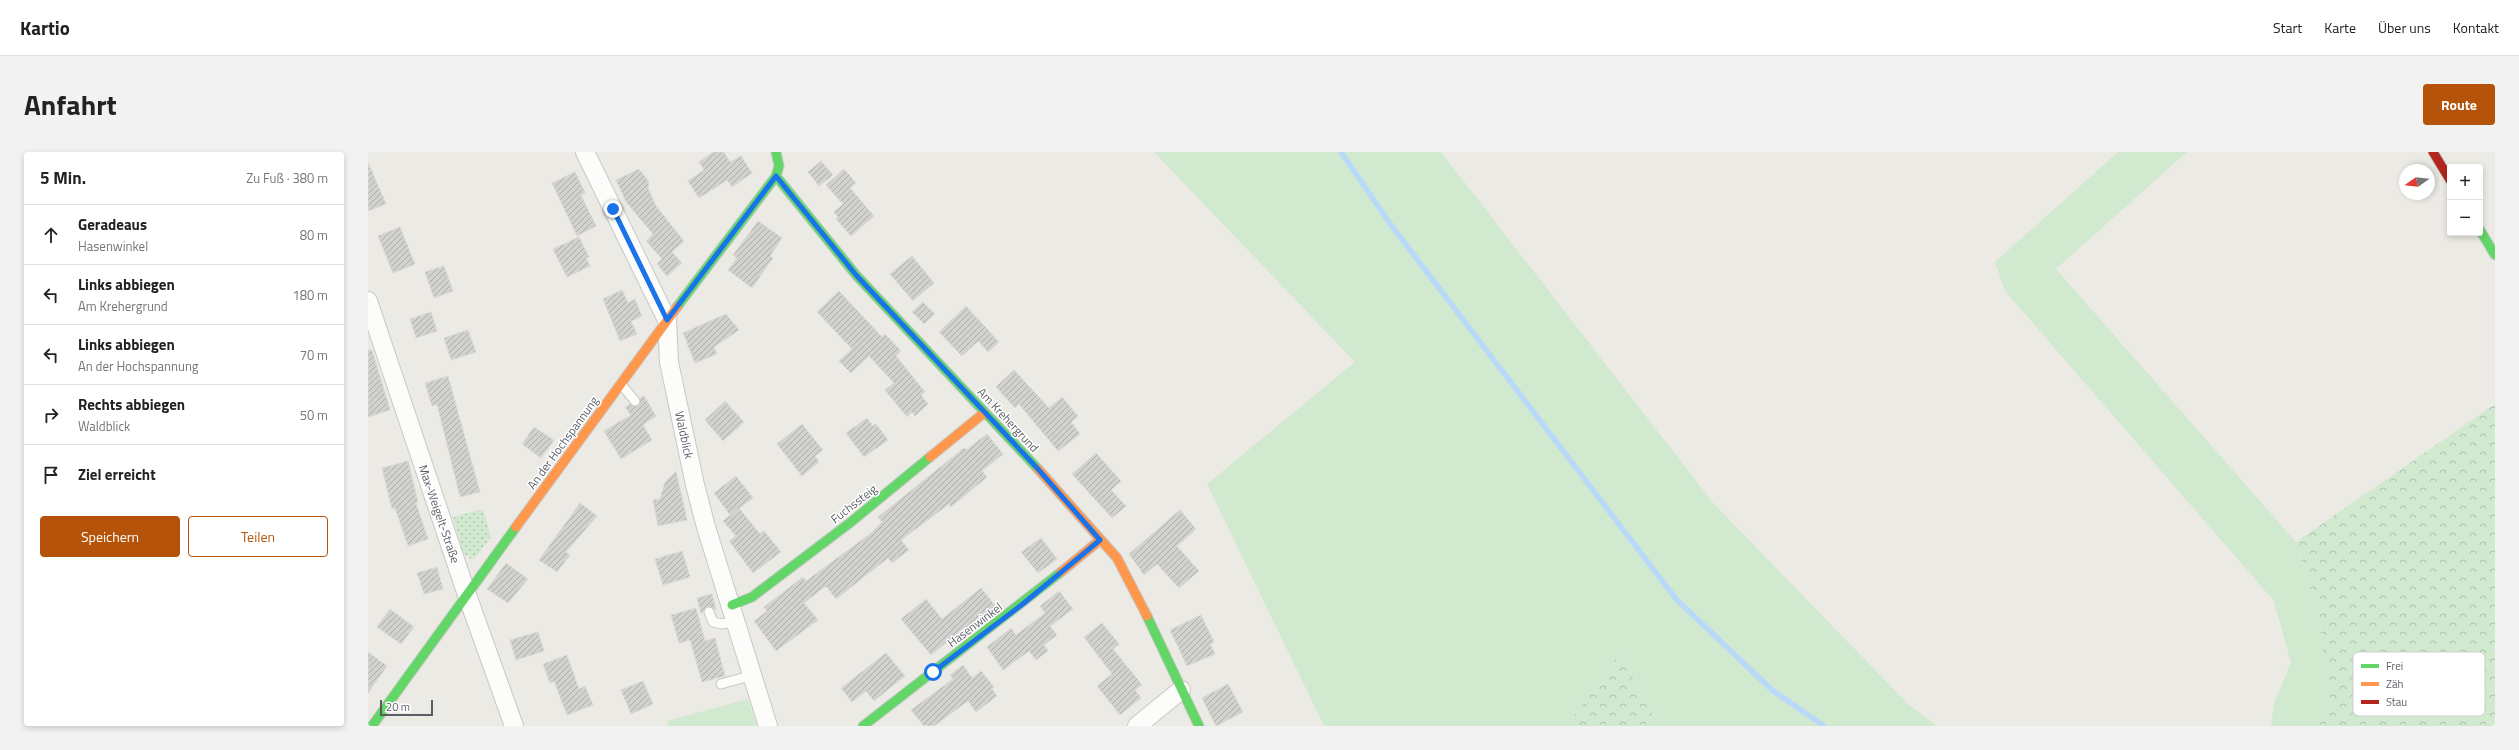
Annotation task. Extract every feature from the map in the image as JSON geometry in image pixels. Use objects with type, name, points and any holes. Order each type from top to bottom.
[{"type":"street","name":"Waldblick","points":[[585,152],[667,320],[669,362],[695,485],[706,527],[768,726]]},
{"type":"street","points":[[776,152],[779,166],[776,176]]},
{"type":"street","points":[[2433,152],[2447,175]]},
{"type":"street","name":"An der Hochspannung","points":[[372,726],[667,320],[776,176]]},
{"type":"street","name":"Am Krehergrund","points":[[776,176],[856,275],[1038,469],[1100,540],[1127,574],[1199,726]]},
{"type":"street","points":[[2483,235],[2495,255]]},
{"type":"street","name":"Max-Weigelt-Straße","points":[[368,301],[466,595],[514,726]]},
{"type":"street","name":"Fuchssteig","points":[[734,613],[752,597],[851,522],[984,413]]},
{"type":"street","name":"Hasenwinkel","points":[[863,726],[1024,603],[1100,540]]},
{"type":"street","points":[[1137,726],[1181,690]]},
{"type":"lane","points":[[621,384],[636,401]]},
{"type":"lane","points":[[709,612],[713,622],[717,624],[734,613]]},
{"type":"lane","points":[[721,684],[753,675]]},
{"type":"green space","points":[[1154,152],[1441,152],[1714,504],[1909,705],[1937,726],[1659,726],[1620,653],[1567,726],[1324,726],[1207,484],[1355,362]]},
{"type":"green space","points":[[2118,152],[2187,152],[2056,269],[2296,542],[2318,614],[2330,697],[2318,726],[2271,726],[2274,703],[2291,663],[2274,601],[2005,291],[1995,262]]},
{"type":"green space","points":[[2495,404],[2495,726],[2318,726],[2330,697],[2318,614],[2296,542]]},
{"type":"green space","points":[[483,509],[491,537],[475,558],[471,559],[463,553],[453,517]]},
{"type":"green space","points":[[1620,653],[1659,726],[1567,726]]},
{"type":"green space","points":[[748,699],[757,726],[669,726],[667,721]]},
{"type":"building","points":[[713,152],[724,152],[730,162],[741,156],[752,173],[732,187],[727,180],[699,198],[688,181],[704,170],[699,162]]},
{"type":"building","points":[[821,161],[833,175],[819,186],[808,172]]},
{"type":"building","points":[[368,162],[386,204],[368,211]]},
{"type":"building","points":[[639,169],[649,182],[648,188],[656,206],[684,241],[672,252],[682,263],[667,276],[657,264],[662,259],[646,241],[653,234],[626,202],[616,180]]},
{"type":"building","points":[[844,169],[856,183],[850,188],[874,216],[851,236],[836,219],[838,217],[834,212],[843,204],[826,185]]},
{"type":"building","points":[[575,172],[585,193],[581,195],[596,226],[577,236],[552,183]]},
{"type":"building","points":[[758,221],[782,238],[770,256],[773,258],[752,288],[728,270],[737,258],[733,255]]},
{"type":"building","points":[[400,227],[415,264],[393,273],[378,236]]},
{"type":"building","points":[[579,237],[589,257],[586,258],[590,266],[567,277],[553,249]]},
{"type":"building","points":[[912,256],[934,283],[913,301],[890,274]]},
{"type":"building","points":[[444,266],[453,291],[434,298],[425,272]]},
{"type":"building","points":[[622,290],[628,303],[635,299],[642,316],[631,321],[637,334],[620,341],[603,299]]},
{"type":"building","points":[[839,291],[882,337],[885,334],[901,351],[896,356],[925,392],[921,395],[928,404],[915,416],[912,412],[907,417],[885,390],[894,383],[869,356],[851,373],[839,361],[852,349],[817,312]]},
{"type":"building","points":[[923,302],[935,314],[924,324],[912,312]]},
{"type":"building","points":[[966,306],[999,342],[988,352],[978,341],[962,356],[939,332]]},
{"type":"building","points":[[431,312],[437,331],[416,338],[410,319]]},
{"type":"building","points":[[726,314],[739,330],[714,347],[717,354],[695,363],[683,333]]},
{"type":"building","points":[[468,330],[476,352],[451,360],[444,338]]},
{"type":"building","points":[[368,350],[372,350],[390,410],[368,417]]},
{"type":"building","points":[[1014,370],[1049,408],[1062,397],[1078,416],[1071,422],[1080,434],[1058,451],[1019,404],[1015,408],[996,387]]},
{"type":"building","points":[[448,376],[480,492],[460,497],[437,404],[432,406],[425,383]]},
{"type":"building","points":[[644,396],[656,416],[643,425],[652,440],[621,459],[604,431],[631,415],[625,407],[630,404],[638,406],[640,398]]},
{"type":"building","points":[[725,401],[744,422],[723,441],[705,420]]},
{"type":"building","points":[[867,418],[873,426],[876,424],[888,440],[864,457],[846,433]]},
{"type":"building","points":[[802,424],[823,450],[815,456],[819,462],[802,476],[777,444]]},
{"type":"building","points":[[534,427],[554,440],[541,458],[522,444]]},
{"type":"building","points":[[987,434],[1003,454],[982,471],[987,477],[951,507],[949,504],[901,540],[909,550],[892,563],[888,558],[836,599],[826,586],[804,603],[818,620],[776,651],[754,621],[767,611],[764,607],[803,577],[806,581],[870,534],[882,522],[878,517],[964,448],[966,450]]},
{"type":"building","points":[[1096,453],[1121,481],[1111,490],[1126,506],[1112,518],[1072,474]]},
{"type":"building","points":[[408,461],[418,502],[416,503],[428,539],[408,546],[395,508],[392,509],[382,468]]},
{"type":"building","points":[[676,471],[687,520],[658,526],[653,500],[660,499],[665,482]]},
{"type":"building","points":[[736,476],[753,498],[730,515],[714,493]]},
{"type":"building","points":[[580,503],[597,516],[566,552],[570,555],[557,572],[539,560]]},
{"type":"building","points":[[739,508],[760,534],[764,531],[781,552],[753,573],[729,541],[736,536],[723,521]]},
{"type":"building","points":[[1180,510],[1196,529],[1177,546],[1199,571],[1179,588],[1157,564],[1144,575],[1129,554]]},
{"type":"building","points":[[1041,538],[1057,559],[1038,573],[1021,552]]},
{"type":"building","points":[[682,551],[690,577],[663,585],[655,559]]},
{"type":"building","points":[[506,563],[528,579],[508,603],[487,589]]},
{"type":"building","points":[[437,567],[443,589],[424,594],[417,573]]},
{"type":"building","points":[[981,588],[997,608],[967,631],[964,628],[931,655],[901,619],[926,599],[942,619]]},
{"type":"building","points":[[1059,591],[1073,609],[1050,626],[1057,635],[1044,645],[1048,651],[1036,660],[1029,651],[1003,670],[987,647],[1011,628],[1016,635],[1045,613],[1040,606]]},
{"type":"building","points":[[712,594],[716,610],[707,606],[701,614],[697,598]]},
{"type":"building","points":[[696,608],[705,641],[715,638],[725,676],[702,682],[690,640],[679,643],[671,615]]},
{"type":"building","points":[[390,609],[414,627],[401,644],[377,627]]},
{"type":"building","points":[[1201,615],[1214,642],[1210,644],[1215,654],[1187,666],[1170,630]]},
{"type":"building","points":[[1102,623],[1119,644],[1113,649],[1142,685],[1135,690],[1141,698],[1120,715],[1097,686],[1112,674],[1084,637]]},
{"type":"building","points":[[538,632],[544,651],[516,660],[510,640]]},
{"type":"building","points":[[368,652],[387,666],[368,693]]},
{"type":"building","points":[[886,653],[905,676],[874,701],[866,691],[852,702],[841,688]]},
{"type":"building","points":[[567,655],[579,689],[585,686],[593,705],[567,715],[554,681],[550,683],[543,664]]},
{"type":"building","points":[[963,665],[972,678],[981,671],[994,687],[992,689],[997,696],[976,712],[968,701],[934,726],[924,726],[911,710],[953,679],[950,675]]},
{"type":"building","points":[[643,681],[653,704],[631,714],[621,690]]},
{"type":"building","points":[[1228,684],[1243,712],[1216,726],[1202,698]]},
{"type":"waterway","points":[[1341,152],[1391,225],[1676,599],[1772,690],[1824,726]]},
{"type":"traffic: fast","points":[[677,307],[776,176],[779,166],[776,152]]},
{"type":"traffic: fast","points":[[776,176],[856,275],[1038,469]]},
{"type":"traffic: fast","points":[[2483,235],[2495,255]]},
{"type":"traffic: fast","points":[[732,605],[752,597],[851,522],[930,457]]},
{"type":"traffic: fast","points":[[372,726],[516,527]]},
{"type":"traffic: fast","points":[[863,726],[1061,572]]},
{"type":"traffic: fast","points":[[1147,616],[1199,726]]},
{"type":"traffic: slow","points":[[516,527],[677,307]]},
{"type":"traffic: slow","points":[[930,457],[984,413]]},
{"type":"traffic: slow","points":[[1038,469],[1117,558],[1147,616]]},
{"type":"traffic: slow","points":[[1061,572],[1100,540]]},
{"type":"traffic: jam","points":[[2433,152],[2447,175]]},
{"type":"route","points":[[613,209],[667,320],[776,176],[856,275],[1038,469],[1100,540],[1024,603],[933,672]]}]
